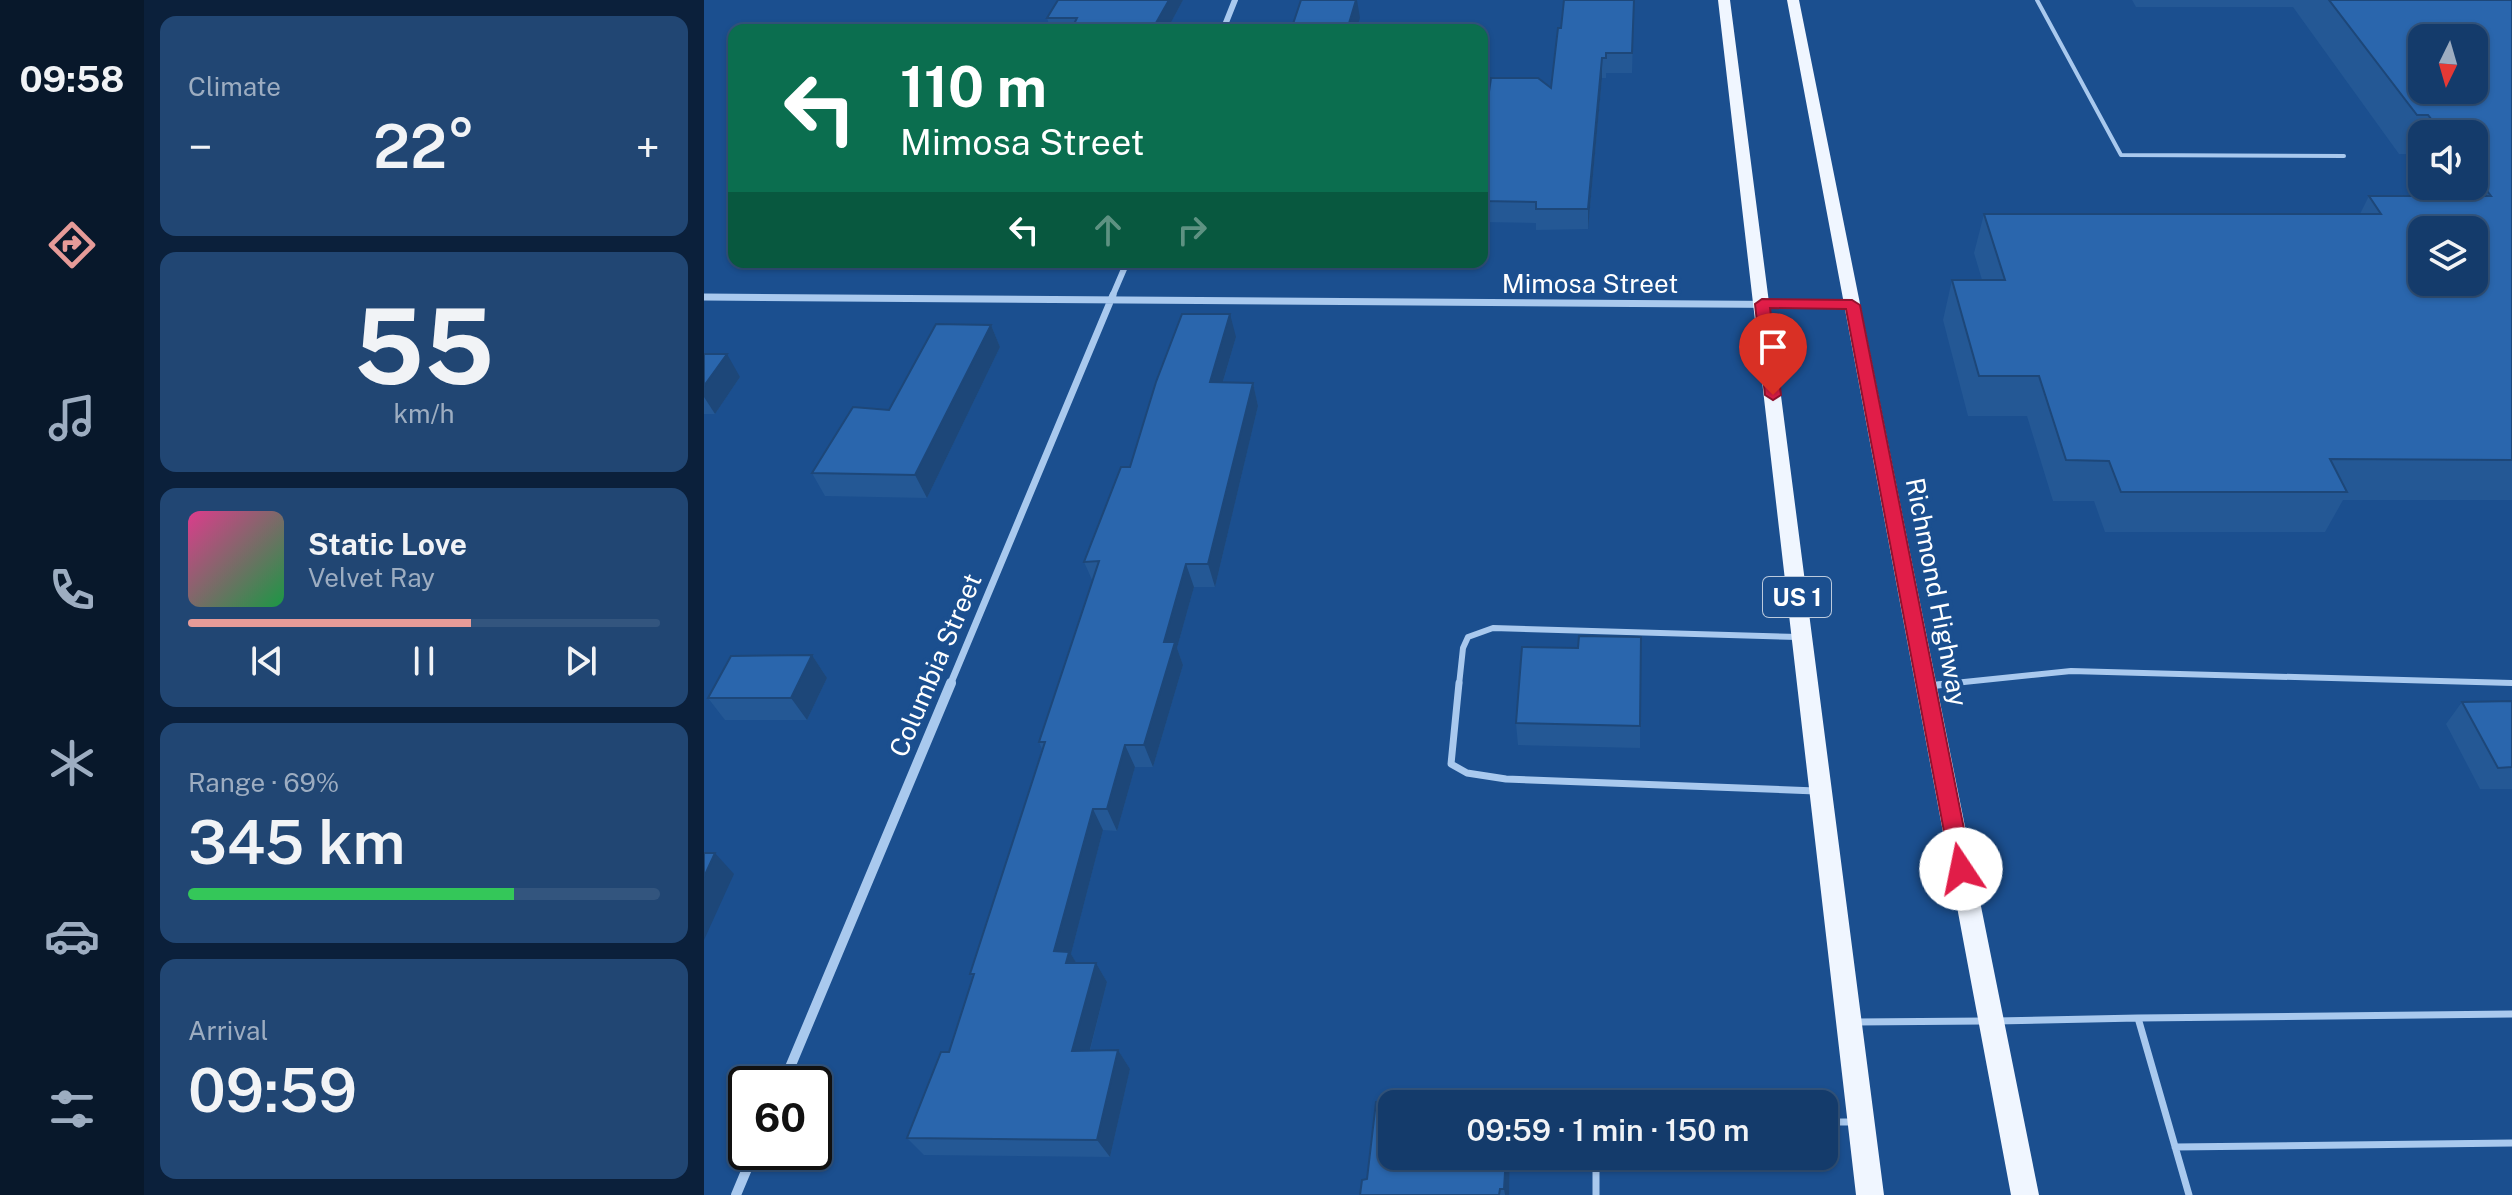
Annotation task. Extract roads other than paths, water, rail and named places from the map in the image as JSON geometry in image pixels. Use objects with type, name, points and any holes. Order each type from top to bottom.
[{"type":"main road","name":"US 1","points":[[1724,0],[1870,1195]]},
{"type":"main road","name":"Richmond Highway","points":[[1793,0],[2025,1195]]},
{"type":"street","points":[[1225,24],[1235,0]]},
{"type":"street","name":"Columbia Street","points":[[791,1066],[1125,268]]},
{"type":"street","name":"Mimosa Street","points":[[704,297],[1852,305]]},
{"type":"street","points":[[736,1195],[746,1170]]},
{"type":"lane","points":[[2037,0],[2121,155],[2344,156]]},
{"type":"lane","points":[[1802,637],[1493,628],[1468,637],[1463,648],[1451,764],[1467,773],[1506,779],[1821,791]]},
{"type":"lane","points":[[1926,686],[2071,671],[2512,683]]},
{"type":"lane","points":[[1849,1022],[2512,1014]]},
{"type":"lane","points":[[2138,1018],[2189,1195]]},
{"type":"lane","points":[[1838,1122],[1861,1122]]},
{"type":"lane","points":[[2175,1147],[2512,1143]]},
{"type":"lane","points":[[1596,1170],[1596,1195]]}]
